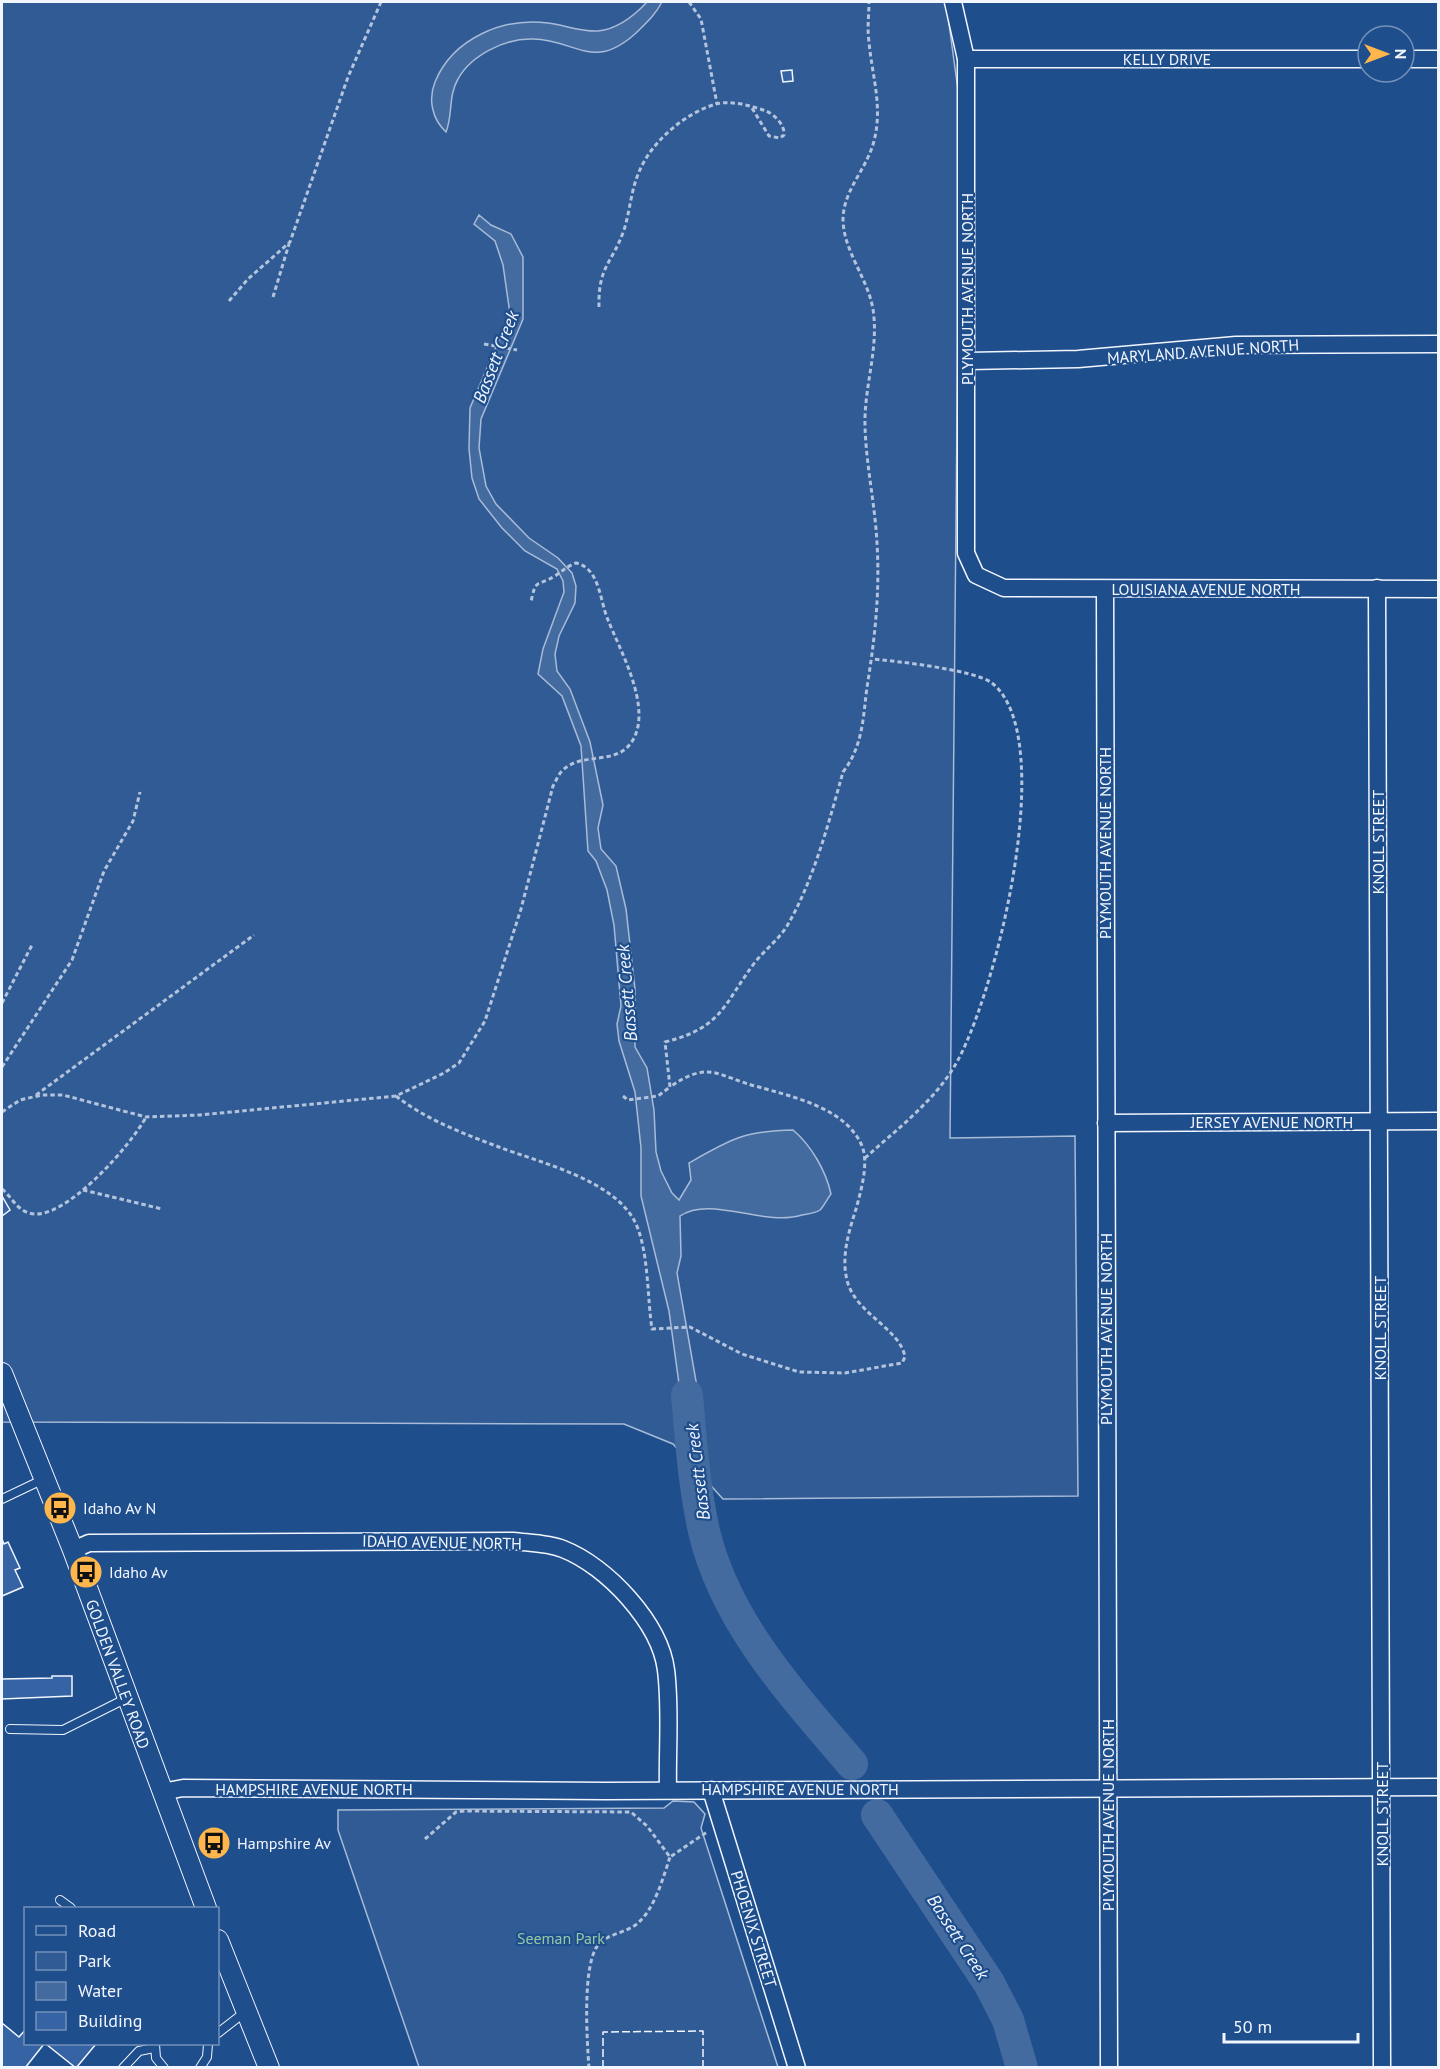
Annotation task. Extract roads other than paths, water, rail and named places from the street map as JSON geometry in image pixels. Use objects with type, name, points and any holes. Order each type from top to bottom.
[{"type":"street","name":"PLYMOUTH AVENUE NORTH","points":[[953,2],[966,59],[968,361],[966,553],[976,575]]},
{"type":"street","name":"KELLY DRIVE","points":[[966,59],[1356,59]]},
{"type":"street","points":[[1416,59],[1438,59]]},
{"type":"street","name":"MARYLAND AVENUE NORTH","points":[[968,361],[1078,359],[1236,345],[1438,344]]},
{"type":"street","name":"LOUISIANA AVENUE NORTH","points":[[976,575],[1004,588],[1438,589]]},
{"type":"street","name":"KNOLL STREET","points":[[1377,588],[1382,2067]]},
{"type":"street","name":"PLYMOUTH AVENUE NORTH","points":[[1105,590],[1109,2067]]},
{"type":"street","name":"JERSEY AVENUE NORTH","points":[[1106,1123],[1438,1122]]},
{"type":"street","name":"GOLDEN VALLEY ROAD","points":[[2,1373],[73,1550],[206,1907]]},
{"type":"street","name":"IDAHO AVENUE NORTH","points":[[73,1550],[89,1543],[502,1541],[562,1548],[591,1563],[617,1585],[658,1641],[666,1670],[668,1790]]},
{"type":"street","name":"HAMPSHIRE AVENUE NORTH","points":[[162,1792],[183,1788],[711,1790],[1438,1787]]},
{"type":"street","name":"PHOENIX STREET","points":[[711,1790],[797,2067]]},
{"type":"street","points":[[219,1943],[269,2067]]},
{"type":"lane","points":[[2,1499],[44,1479]]},
{"type":"lane","points":[[10,1729],[63,1730],[127,1698]]},
{"type":"lane","points":[[60,1900],[70,1907]]},
{"type":"lane","points":[[219,2032],[245,2012]]},
{"type":"lane","points":[[200,2067],[207,2057],[208,2045]]},
{"type":"lane","points":[[123,2067],[139,2051],[154,2046],[156,2058],[164,2067]]},
{"type":"water","points":[[647,2],[662,2],[654,15],[636,33],[608,51],[585,51],[533,39],[512,41],[490,50],[471,62],[458,79],[453,92],[446,132],[437,121],[432,102],[435,82],[454,53],[467,42],[498,27],[531,22],[586,30],[605,30],[625,21]]},
{"type":"water","points":[[479,215],[491,225],[511,234],[523,257],[523,319],[481,419],[479,448],[486,486],[496,504],[529,538],[558,558],[572,573],[576,586],[575,603],[559,636],[555,654],[557,671],[570,689],[590,742],[603,805],[598,828],[601,849],[616,866],[626,909],[635,989],[635,1047],[647,1068],[654,1110],[656,1152],[661,1171],[672,1193],[679,1200],[691,1180],[689,1163],[738,1138],[762,1132],[793,1130],[817,1159],[831,1194],[820,1210],[787,1218],[707,1209],[693,1210],[680,1216],[681,1256],[677,1273],[696,1381],[697,1439],[677,1436],[680,1391],[669,1311],[641,1196],[641,1148],[635,1092],[619,1041],[617,1024],[621,1006],[614,925],[607,890],[596,861],[588,851],[581,746],[562,696],[538,674],[543,649],[564,592],[563,581],[557,569],[525,551],[502,528],[479,499],[472,478],[469,449],[470,408],[510,314],[503,265],[495,241],[474,224]]},
{"type":"waterway","name":"Bassett Creek","points":[[687,1395],[693,1463],[704,1531],[714,1564],[728,1596],[744,1627],[764,1656],[852,1764]]},
{"type":"waterway","name":"Bassett Creek","points":[[877,1815],[989,1983],[1008,2020],[1022,2068]]},
{"type":"place","name":"Idaho Av N","points":[[60,1508]]},
{"type":"place","name":"Idaho Av","points":[[86,1572]]},
{"type":"place","name":"Hampshire Av","points":[[214,1843]]},
{"type":"park label","name":"Seeman Park","points":[[561,1938]]}]
